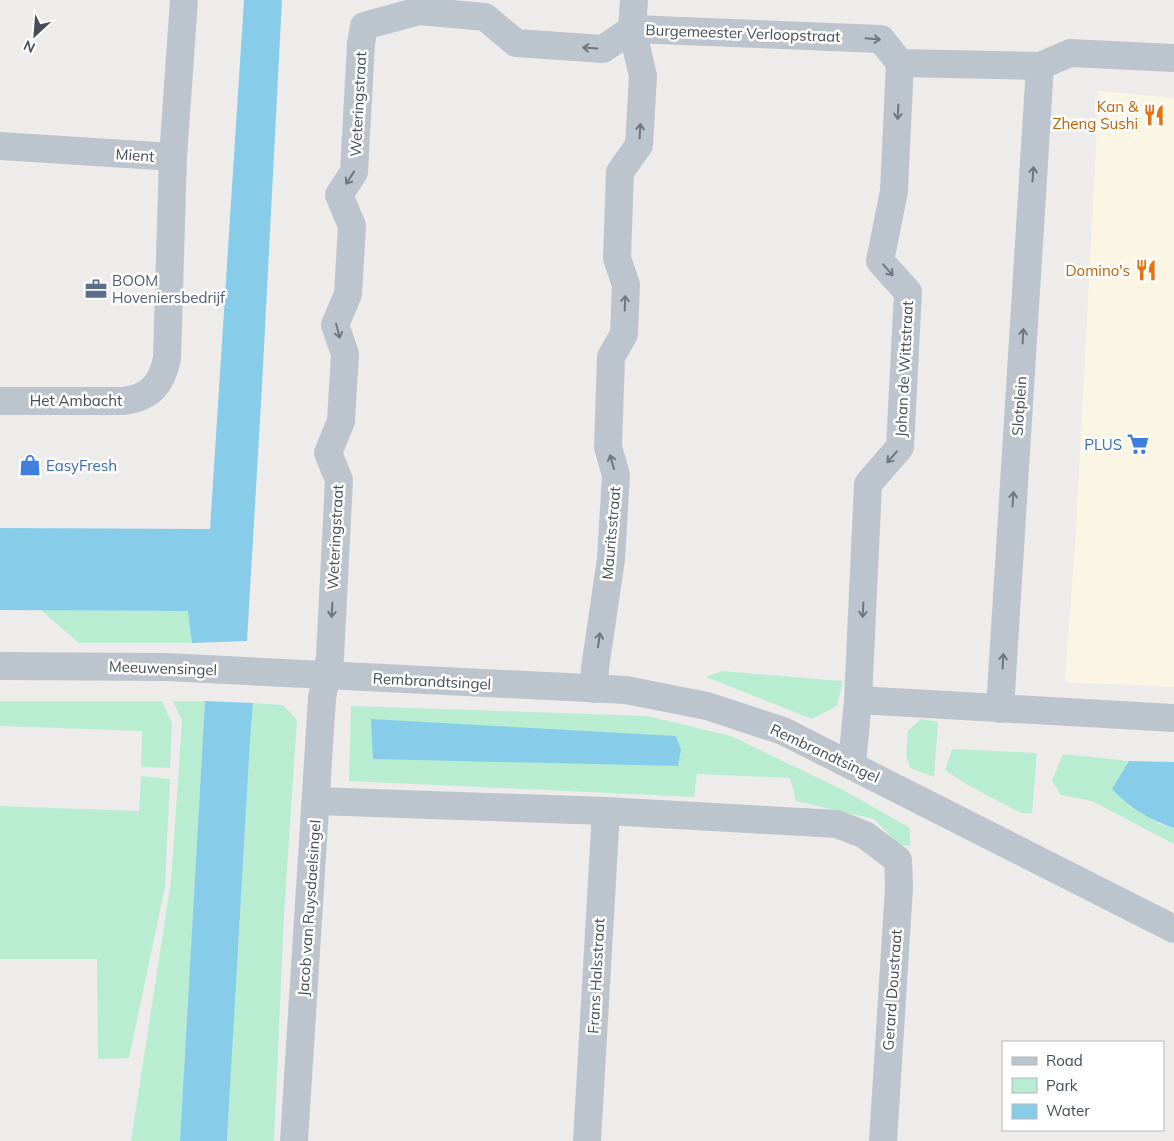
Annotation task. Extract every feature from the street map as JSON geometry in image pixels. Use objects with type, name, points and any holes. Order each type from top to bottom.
[{"type":"street","name":"Mient","points":[[0,146],[173,157],[184,0]]},
{"type":"street","name":"Mauritsstraat","points":[[594,689],[595,668],[611,559],[616,475],[608,447],[611,357],[624,334],[626,285],[617,258],[620,172],[640,145],[643,76],[632,29],[634,0]]},
{"type":"street","name":"Burgemeester Verloopstraat","points":[[364,26],[420,6],[485,17],[516,43],[604,49],[632,29],[881,39],[900,63]]},
{"type":"street","name":"Weteringstraat","points":[[326,675],[330,656],[339,480],[328,453],[342,421],[346,354],[335,325],[348,294],[352,226],[339,195],[354,172],[361,44],[364,26]]},
{"type":"street","points":[[900,63],[1040,66],[1070,53],[1174,58]]},
{"type":"street","name":"Johan de Wittstraat","points":[[852,764],[858,700],[868,484],[900,447],[908,292],[880,261],[894,191],[900,63]]},
{"type":"street","name":"Slotplein","points":[[1000,709],[1040,66]]},
{"type":"street","name":"Het Ambacht","points":[[0,400],[124,401],[138,399],[159,383],[167,358],[173,157]]},
{"type":"street","name":"Meeuwensingel","points":[[0,666],[166,667],[326,675]]},
{"type":"street","name":"Rembrandtsingel","points":[[326,675],[626,690],[707,706],[783,731],[852,764],[1174,929]]},
{"type":"street","name":"Jacob van Ruysdaelsingel","points":[[294,1141],[322,698],[326,675]]},
{"type":"street","points":[[858,700],[1174,718]]},
{"type":"street","points":[[316,801],[606,811]]},
{"type":"street","name":"Gerard Doustraat","points":[[606,811],[837,824],[865,834],[898,860],[899,888],[883,1141]]},
{"type":"street","name":"Frans Halsstraat","points":[[587,1141],[606,811]]},
{"type":"shaded area","points":[[1099,91],[1174,98],[1174,687],[1065,682],[1076,531]]},
{"type":"green space","points":[[41,610],[189,611],[192,643],[79,643]]},
{"type":"green space","points":[[722,671],[843,681],[837,706],[812,719],[706,677]]},
{"type":"green space","points":[[0,701],[162,701],[172,723],[170,768],[141,767],[142,731],[0,726]]},
{"type":"green space","points":[[173,701],[205,701],[180,1141],[131,1141],[171,881],[182,721]]},
{"type":"green space","points":[[253,703],[283,705],[297,720],[284,916],[274,1141],[227,1141],[250,741]]},
{"type":"green space","points":[[351,706],[647,716],[731,736],[843,790],[910,828],[910,846],[899,845],[874,819],[796,801],[790,778],[697,774],[694,797],[349,781]]},
{"type":"green space","points":[[921,719],[938,722],[934,777],[910,768],[906,755],[908,731]]},
{"type":"green space","points":[[952,749],[1037,753],[1032,813],[1021,813],[968,785],[945,770]]},
{"type":"green space","points":[[1063,754],[1129,761],[1113,789],[1159,824],[1174,828],[1174,844],[1092,801],[1061,795],[1052,781]]},
{"type":"green space","points":[[141,776],[170,779],[165,887],[129,1058],[98,1059],[97,959],[0,959],[0,806],[139,811]]},
{"type":"water","points":[[244,0],[282,0],[247,641],[192,643],[188,611],[0,610],[0,528],[210,529]]},
{"type":"water","points":[[205,701],[253,703],[227,1141],[180,1141]]},
{"type":"water","points":[[371,719],[676,736],[681,750],[678,766],[373,759]]},
{"type":"water","points":[[1129,761],[1174,762],[1174,828],[1141,813],[1112,789]]},
{"type":"place","name":"Kan & Zheng Sushi","points":[[1154,115]]},
{"type":"place","name":"Domino's","points":[[1146,270]]},
{"type":"place","name":"BOOM Hoveniersbedrijf","points":[[96,289]]},
{"type":"place","name":"PLUS","points":[[1138,444]]},
{"type":"place","name":"EasyFresh","points":[[30,465]]}]
